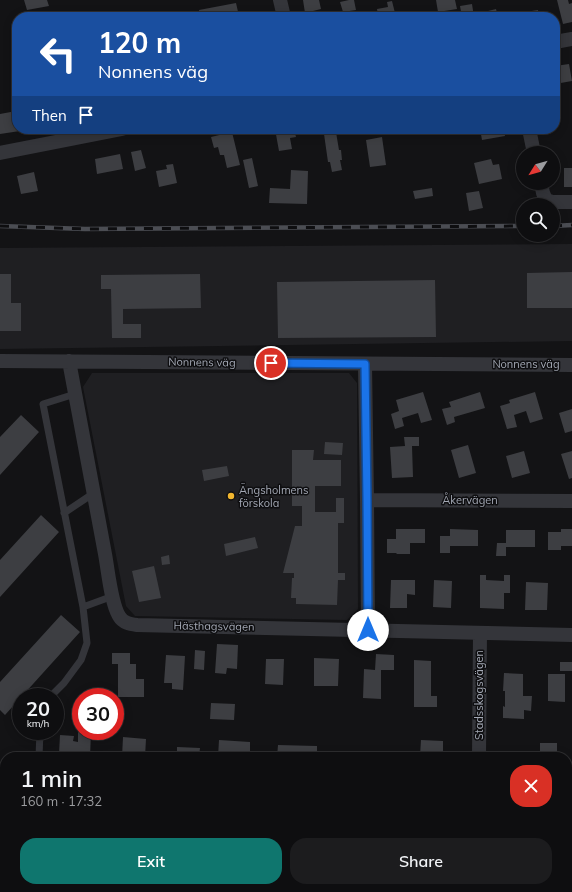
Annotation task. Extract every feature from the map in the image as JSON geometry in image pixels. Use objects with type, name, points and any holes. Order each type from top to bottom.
[{"type":"street","points":[[280,0],[283,12]]},
{"type":"street","points":[[560,41],[572,38]]},
{"type":"street","points":[[0,153],[97,134]]},
{"type":"street","points":[[530,134],[533,146]]},
{"type":"street","points":[[542,190],[546,200],[552,202],[572,202]]},
{"type":"street","name":"Nonnens väg","points":[[0,361],[572,365]]},
{"type":"street","name":"Hästhagsvägen","points":[[68,361],[94,493],[112,596],[118,616],[128,624],[572,635]]},
{"type":"street","points":[[365,364],[368,630]]},
{"type":"street","name":"Åkervägen","points":[[367,500],[572,501]]},
{"type":"street","name":"Stadsskogsvägen","points":[[479,752],[480,633]]},
{"type":"lane","points":[[58,688],[81,660],[87,643],[83,607],[43,404],[75,394]]},
{"type":"lane","points":[[64,513],[94,493]]},
{"type":"lane","points":[[83,607],[112,596]]},
{"type":"lane","points":[[39,752],[40,740]]},
{"type":"shaded area","points":[[572,244],[572,341],[0,349],[0,248]]},
{"type":"shaded area","name":"Ängsholmens förskola","points":[[92,373],[349,373],[357,383],[358,609],[347,620],[135,616],[126,606],[83,387]]},
{"type":"building","points":[[24,0],[47,0],[49,6],[27,10]]},
{"type":"building","points":[[303,0],[319,0],[321,9],[305,12]]},
{"type":"building","points":[[354,0],[356,10],[343,12],[340,2]]},
{"type":"building","points":[[436,0],[455,0],[457,9],[438,12]]},
{"type":"building","points":[[557,0],[568,0],[569,4],[572,3],[572,22],[563,24]]},
{"type":"building","points":[[392,1],[395,12],[377,12],[377,9],[388,7],[387,2]]},
{"type":"building","points":[[236,3],[238,12],[199,12],[199,10]]},
{"type":"building","points":[[472,4],[473,12],[461,12],[460,6]]},
{"type":"building","points":[[496,9],[497,12],[484,12]]},
{"type":"building","points":[[538,10],[538,12],[525,12]]},
{"type":"building","points":[[569,64],[572,81],[560,83],[560,65]]},
{"type":"building","points":[[12,112],[12,132],[0,134],[0,114]]},
{"type":"building","points":[[224,134],[232,134],[240,165],[227,168],[224,155],[220,155],[218,147],[214,148],[211,137]]},
{"type":"building","points":[[276,134],[295,134],[296,137],[290,138],[292,149],[279,151]]},
{"type":"building","points":[[324,134],[336,134],[339,150],[341,150],[342,160],[340,160],[342,170],[332,172],[330,162],[328,162]]},
{"type":"building","points":[[481,134],[505,134],[505,136],[482,140]]},
{"type":"building","points":[[382,137],[386,165],[370,167],[366,140]]},
{"type":"building","points":[[141,150],[146,168],[135,171],[131,152]]},
{"type":"building","points":[[120,154],[123,169],[97,174],[95,159]]},
{"type":"building","points":[[252,158],[258,186],[249,188],[243,160]]},
{"type":"building","points":[[491,159],[493,165],[499,164],[502,179],[479,184],[474,163]]},
{"type":"building","points":[[173,164],[177,183],[159,187],[156,171],[167,169],[166,165]]},
{"type":"building","points":[[564,168],[572,168],[572,187],[564,187]]},
{"type":"building","points":[[291,170],[308,171],[307,204],[269,203],[270,188],[290,189]]},
{"type":"building","points":[[34,172],[38,191],[21,194],[17,176]]},
{"type":"building","points":[[432,188],[433,196],[415,199],[413,191]]},
{"type":"building","points":[[479,191],[483,208],[469,211],[466,193]]},
{"type":"building","points":[[572,272],[572,308],[527,308],[527,273]]},
{"type":"building","points":[[0,274],[11,274],[11,303],[21,303],[21,331],[0,331]]},
{"type":"building","points":[[200,274],[201,308],[123,309],[123,324],[141,324],[141,338],[112,338],[111,289],[101,289],[101,275]]},
{"type":"building","points":[[435,280],[436,337],[278,338],[277,282]]},
{"type":"building","points":[[423,392],[432,420],[421,423],[418,413],[402,418],[404,426],[395,429],[391,414],[399,411],[396,400]]},
{"type":"building","points":[[480,392],[485,408],[454,417],[455,422],[447,425],[442,409],[451,407],[449,402]]},
{"type":"building","points":[[535,392],[543,419],[530,423],[526,411],[514,415],[517,427],[507,429],[500,406],[510,403],[509,400]]},
{"type":"building","points":[[572,409],[572,431],[565,433],[559,413]]},
{"type":"building","points":[[21,415],[39,432],[0,475],[0,437]]},
{"type":"building","points":[[404,437],[419,437],[419,446],[412,446],[413,477],[392,478],[390,447],[405,446]]},
{"type":"building","points":[[325,442],[343,443],[342,455],[324,454]]},
{"type":"building","points":[[468,445],[476,473],[459,478],[451,450]]},
{"type":"building","points":[[292,450],[314,450],[313,460],[341,460],[341,486],[315,486],[315,512],[336,512],[336,498],[344,498],[344,523],[338,523],[338,573],[345,573],[345,580],[338,580],[337,605],[296,604],[296,598],[291,598],[292,578],[294,578],[294,573],[283,573],[295,526],[302,526],[302,506],[292,506]]},
{"type":"building","points":[[524,451],[530,473],[512,478],[506,456]]},
{"type":"building","points":[[572,451],[572,478],[569,479],[561,454]]},
{"type":"building","points":[[227,466],[229,476],[204,481],[202,470]]},
{"type":"building","points":[[41,515],[59,532],[0,597],[0,560]]},
{"type":"building","points":[[396,529],[425,529],[425,543],[410,543],[410,554],[387,553],[387,539],[396,539]]},
{"type":"building","points":[[450,529],[478,530],[478,546],[450,546],[450,553],[440,553],[440,536],[450,536]]},
{"type":"building","points":[[561,529],[572,529],[572,546],[561,546],[561,550],[548,550],[548,532],[561,532]]},
{"type":"building","points":[[506,530],[535,530],[535,547],[506,547],[506,556],[496,556],[497,543],[506,543]]},
{"type":"building","points":[[255,537],[258,548],[226,556],[224,544]]},
{"type":"building","points":[[169,555],[170,564],[162,565],[161,557]]},
{"type":"building","points":[[154,566],[161,598],[139,602],[132,571]]},
{"type":"building","points":[[480,575],[486,575],[486,580],[504,581],[504,575],[510,575],[510,593],[504,593],[504,609],[480,608]]},
{"type":"building","points":[[391,580],[415,580],[415,595],[407,594],[407,608],[390,608]]},
{"type":"building","points":[[434,580],[452,581],[451,608],[433,607]]},
{"type":"building","points":[[526,582],[548,583],[547,610],[525,610]]},
{"type":"building","points":[[61,615],[80,632],[29,688],[12,688],[12,707],[5,715],[0,710],[0,682]]},
{"type":"building","points":[[217,644],[238,645],[237,669],[227,668],[226,674],[215,673]]},
{"type":"building","points":[[195,650],[205,651],[204,670],[194,669]]},
{"type":"building","points":[[112,653],[130,653],[130,664],[136,664],[136,679],[144,679],[144,697],[124,697],[124,688],[118,688],[118,664],[112,664]]},
{"type":"building","points":[[376,654],[394,655],[394,670],[381,670],[381,699],[363,698],[364,669],[375,670]]},
{"type":"building","points":[[166,655],[185,656],[183,690],[172,689],[172,683],[164,683]]},
{"type":"building","points":[[314,658],[339,659],[338,686],[314,686]]},
{"type":"building","points":[[266,659],[284,659],[283,685],[265,684]]},
{"type":"building","points":[[414,660],[431,661],[431,696],[437,696],[437,707],[414,707]]},
{"type":"building","points":[[560,662],[572,662],[572,671],[560,671]]},
{"type":"building","points":[[504,673],[523,674],[523,696],[532,696],[531,711],[524,710],[524,719],[503,718],[503,706],[505,707],[505,691],[503,691]]},
{"type":"building","points":[[548,674],[565,674],[565,702],[548,701]]},
{"type":"building","points":[[211,703],[235,704],[234,720],[210,719]]},
{"type":"building","points":[[64,735],[72,736],[73,741],[78,742],[78,740],[91,740],[90,752],[59,752],[60,740],[64,740]]},
{"type":"building","points":[[124,737],[146,739],[145,752],[122,752]]},
{"type":"building","points":[[219,740],[250,742],[250,751],[254,751],[254,752],[218,752]]},
{"type":"building","points":[[421,740],[443,741],[443,752],[420,752]]},
{"type":"building","points":[[540,743],[557,743],[557,752],[540,752]]},
{"type":"building","points":[[278,745],[317,746],[317,752],[277,752]]},
{"type":"building","points":[[177,747],[200,748],[200,752],[177,752]]},
{"type":"railway","points":[[560,226],[572,225]]},
{"type":"railway","points":[[0,226],[85,229],[516,226]]},
{"type":"place","name":"Ängsholmens förskola","points":[[231,496]]},
{"type":"route","points":[[271,363],[365,364],[368,630]]}]
